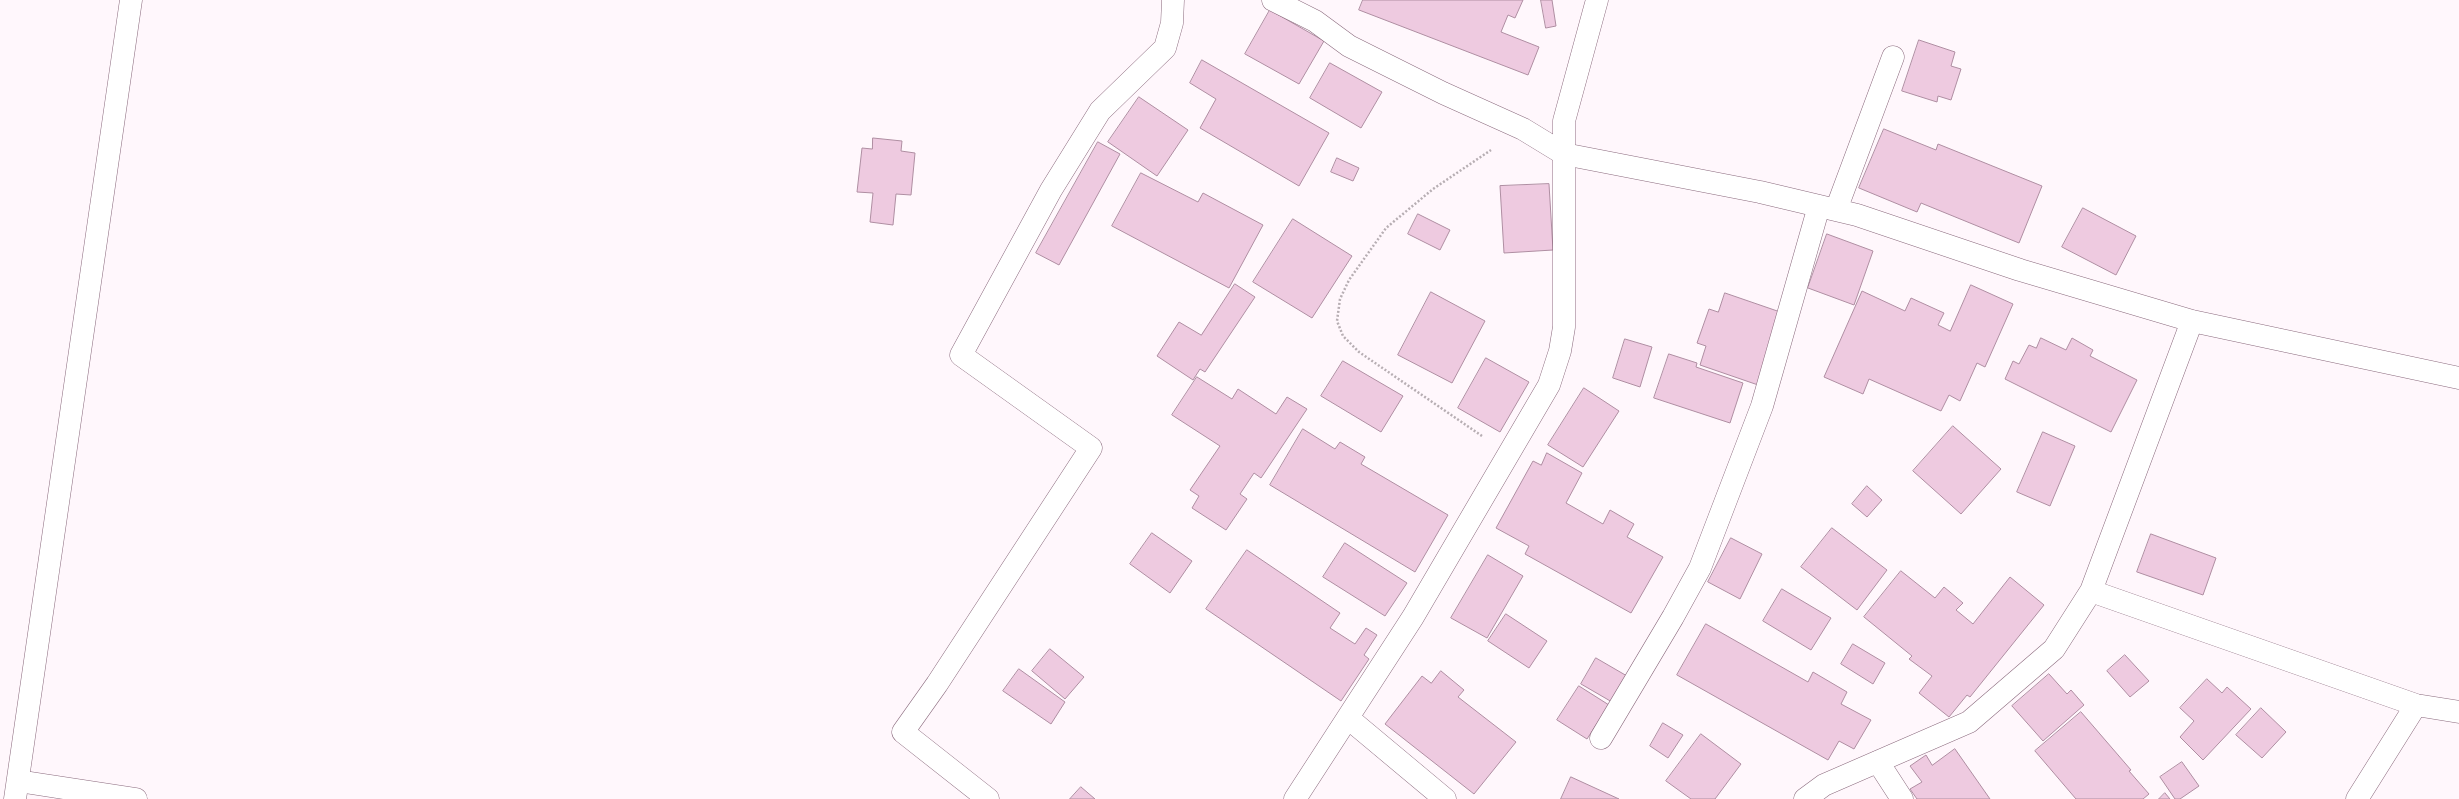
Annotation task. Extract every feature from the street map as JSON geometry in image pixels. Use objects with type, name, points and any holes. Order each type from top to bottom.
[{"type":"street","points":[[130,0],[16,790],[136,799]]},
{"type":"street","points":[[988,799],[903,732],[937,684],[1091,448],[961,355],[1051,190],[1100,111],[1165,48],[1172,23],[1173,0]]},
{"type":"street","points":[[1273,0],[1315,21],[1349,46],[1443,94],[1523,129],[1564,154],[1857,215],[2020,270],[2192,320],[2459,378]]},
{"type":"street","points":[[1296,799],[1413,618],[1549,386],[1560,351],[1564,327],[1564,121],[1597,0]]},
{"type":"street","points":[[1601,738],[1674,616],[1700,568],[1762,406],[1828,208],[1893,57]]},
{"type":"street","points":[[1804,799],[1824,786],[1969,722],[2054,649],[2091,591],[2192,320]]},
{"type":"street","points":[[2091,591],[2416,705],[2459,712]]},
{"type":"street","points":[[2357,799],[2416,705]]},
{"type":"street","points":[[1348,718],[1445,799]]},
{"type":"street","points":[[1878,762],[1902,799]]},
{"type":"path","points":[[1509,455],[1359,352],[1343,336],[1337,321],[1340,299],[1349,280],[1386,228],[1433,189],[1523,129]]},
{"type":"building","points":[[1363,0],[1523,0],[1515,18],[1508,15],[1501,32],[1539,47],[1528,75],[1359,10]]},
{"type":"building","points":[[1541,0],[1552,0],[1556,26],[1546,28]]},
{"type":"building","points":[[1270,10],[1324,41],[1299,84],[1245,54]]},
{"type":"building","points":[[1919,40],[1955,52],[1951,66],[1961,69],[1951,100],[1938,96],[1937,102],[1902,91]]},
{"type":"building","points":[[1202,60],[1329,133],[1299,186],[1200,128],[1216,99],[1190,83]]},
{"type":"building","points":[[1330,63],[1382,92],[1361,128],[1310,98]]},
{"type":"building","points":[[1139,97],[1188,130],[1157,176],[1108,142]]},
{"type":"building","points":[[1884,129],[1936,150],[1938,144],[2042,186],[2019,243],[1921,203],[1917,212],[1859,188]]},
{"type":"building","points":[[873,138],[902,141],[901,151],[915,153],[911,195],[896,194],[893,225],[870,222],[873,193],[857,192],[862,148],[872,149]]},
{"type":"building","points":[[1098,142],[1120,154],[1059,265],[1036,253]]},
{"type":"building","points":[[1337,158],[1359,168],[1353,181],[1331,172]]},
{"type":"building","points":[[1141,173],[1198,202],[1203,193],[1263,225],[1229,288],[1112,226]]},
{"type":"building","points":[[1549,184],[1553,250],[1504,253],[1500,186]]},
{"type":"building","points":[[2083,208],[2136,236],[2116,275],[2062,247]]},
{"type":"building","points":[[1418,214],[1450,230],[1440,250],[1408,234]]},
{"type":"building","points":[[1293,219],[1352,256],[1312,318],[1253,282]]},
{"type":"building","points":[[1827,234],[1873,251],[1854,305],[1808,288]]},
{"type":"building","points":[[1235,284],[1255,297],[1205,372],[1200,369],[1193,380],[1157,356],[1179,322],[1201,335]]},
{"type":"building","points":[[1971,285],[2013,304],[1985,367],[1977,363],[1960,401],[1949,395],[1941,411],[1869,379],[1863,394],[1824,377],[1862,291],[1905,311],[1911,298],[1944,313],[1938,325],[1950,331]]},
{"type":"building","points":[[1431,292],[1485,321],[1452,383],[1398,355]]},
{"type":"building","points":[[1725,293],[1786,314],[1761,386],[1700,365],[1706,346],[1697,343],[1709,309],[1718,312]]},
{"type":"building","points":[[2041,338],[2066,350],[2072,338],[2093,350],[2090,356],[2137,380],[2111,432],[2005,379],[2013,361],[2019,364],[2029,345],[2036,348]]},
{"type":"building","points":[[1625,339],[1652,347],[1640,387],[1613,378]]},
{"type":"building","points":[[1669,354],[1697,363],[1696,367],[1743,383],[1730,423],[1654,398]]},
{"type":"building","points":[[1486,358],[1529,382],[1500,432],[1458,408]]},
{"type":"building","points":[[1343,361],[1403,396],[1381,432],[1321,396]]},
{"type":"building","points":[[1197,377],[1232,399],[1238,389],[1276,414],[1287,397],[1307,409],[1261,478],[1254,473],[1240,494],[1247,499],[1226,530],[1192,508],[1199,496],[1190,490],[1220,446],[1172,415]]},
{"type":"building","points":[[1584,388],[1619,411],[1583,467],[1548,445]]},
{"type":"building","points":[[1953,426],[2001,469],[1961,514],[1913,471]]},
{"type":"building","points":[[1303,429],[1335,449],[1340,442],[1365,457],[1361,464],[1448,515],[1415,572],[1270,485]]},
{"type":"building","points":[[2043,432],[2075,446],[2050,506],[2017,492]]},
{"type":"building","points":[[1547,453],[1582,473],[1566,503],[1603,524],[1610,510],[1634,524],[1627,537],[1663,557],[1631,613],[1525,554],[1529,546],[1496,528],[1533,461],[1541,465]]},
{"type":"building","points":[[1867,486],[1882,500],[1867,517],[1852,504]]},
{"type":"building","points":[[1832,528],[1887,570],[1857,610],[1801,567]]},
{"type":"building","points":[[1152,533],[1192,561],[1170,593],[1130,564]]},
{"type":"building","points":[[2151,534],[2216,558],[2203,595],[2137,572]]},
{"type":"building","points":[[1731,538],[1762,554],[1740,599],[1708,582]]},
{"type":"building","points":[[1345,543],[1407,583],[1385,616],[1323,577]]},
{"type":"building","points":[[1247,550],[1340,613],[1330,628],[1355,644],[1366,628],[1377,635],[1364,655],[1369,659],[1341,701],[1206,609]]},
{"type":"building","points":[[1488,555],[1523,576],[1487,638],[1451,618]]},
{"type":"building","points":[[1901,571],[1935,598],[1944,587],[1963,603],[1956,610],[1973,624],[2010,577],[2044,605],[1970,697],[1967,695],[1949,717],[1919,693],[1932,676],[1909,659],[1912,656],[1864,617]]},
{"type":"building","points":[[1782,589],[1831,618],[1811,650],[1763,621]]},
{"type":"building","points":[[1506,614],[1547,641],[1529,668],[1488,641]]},
{"type":"building","points":[[1706,624],[1808,682],[1813,672],[1847,692],[1841,704],[1871,720],[1854,749],[1839,741],[1828,760],[1677,675]]},
{"type":"building","points":[[1853,644],[1885,663],[1873,684],[1841,664]]},
{"type":"building","points":[[1050,649],[1084,677],[1065,699],[1032,671]]},
{"type":"building","points":[[2125,655],[2149,681],[2130,697],[2107,671]]},
{"type":"building","points":[[1596,658],[1627,676],[1612,702],[1581,684]]},
{"type":"building","points":[[1019,669],[1065,702],[1051,724],[1003,691]]},
{"type":"building","points":[[1441,671],[1464,690],[1458,697],[1516,742],[1474,794],[1385,724],[1422,676],[1431,683]]},
{"type":"building","points":[[2049,674],[2067,694],[2071,690],[2084,705],[2043,741],[2012,706]]},
{"type":"building","points":[[2207,679],[2222,693],[2227,687],[2251,709],[2203,760],[2180,737],[2194,721],[2180,708]]},
{"type":"building","points":[[1579,686],[1609,705],[1587,739],[1557,720]]},
{"type":"building","points":[[2261,708],[2286,732],[2262,758],[2236,735]]},
{"type":"building","points":[[2081,712],[2131,770],[2129,771],[2149,794],[2143,799],[2076,799],[2035,751]]},
{"type":"building","points":[[1663,723],[1683,735],[1668,758],[1650,746]]},
{"type":"building","points":[[1701,734],[1741,764],[1715,799],[1691,799],[1666,781]]},
{"type":"building","points":[[1955,749],[1990,799],[1917,799],[1910,789],[1922,782],[1910,766],[1926,755],[1932,765]]},
{"type":"building","points":[[2182,762],[2199,786],[2180,799],[2175,799],[2160,777]]},
{"type":"building","points":[[1571,777],[1619,799],[1561,799]]},
{"type":"building","points":[[1081,787],[1095,799],[1070,799]]},
{"type":"building","points":[[2165,793],[2170,799],[2159,799]]}]
